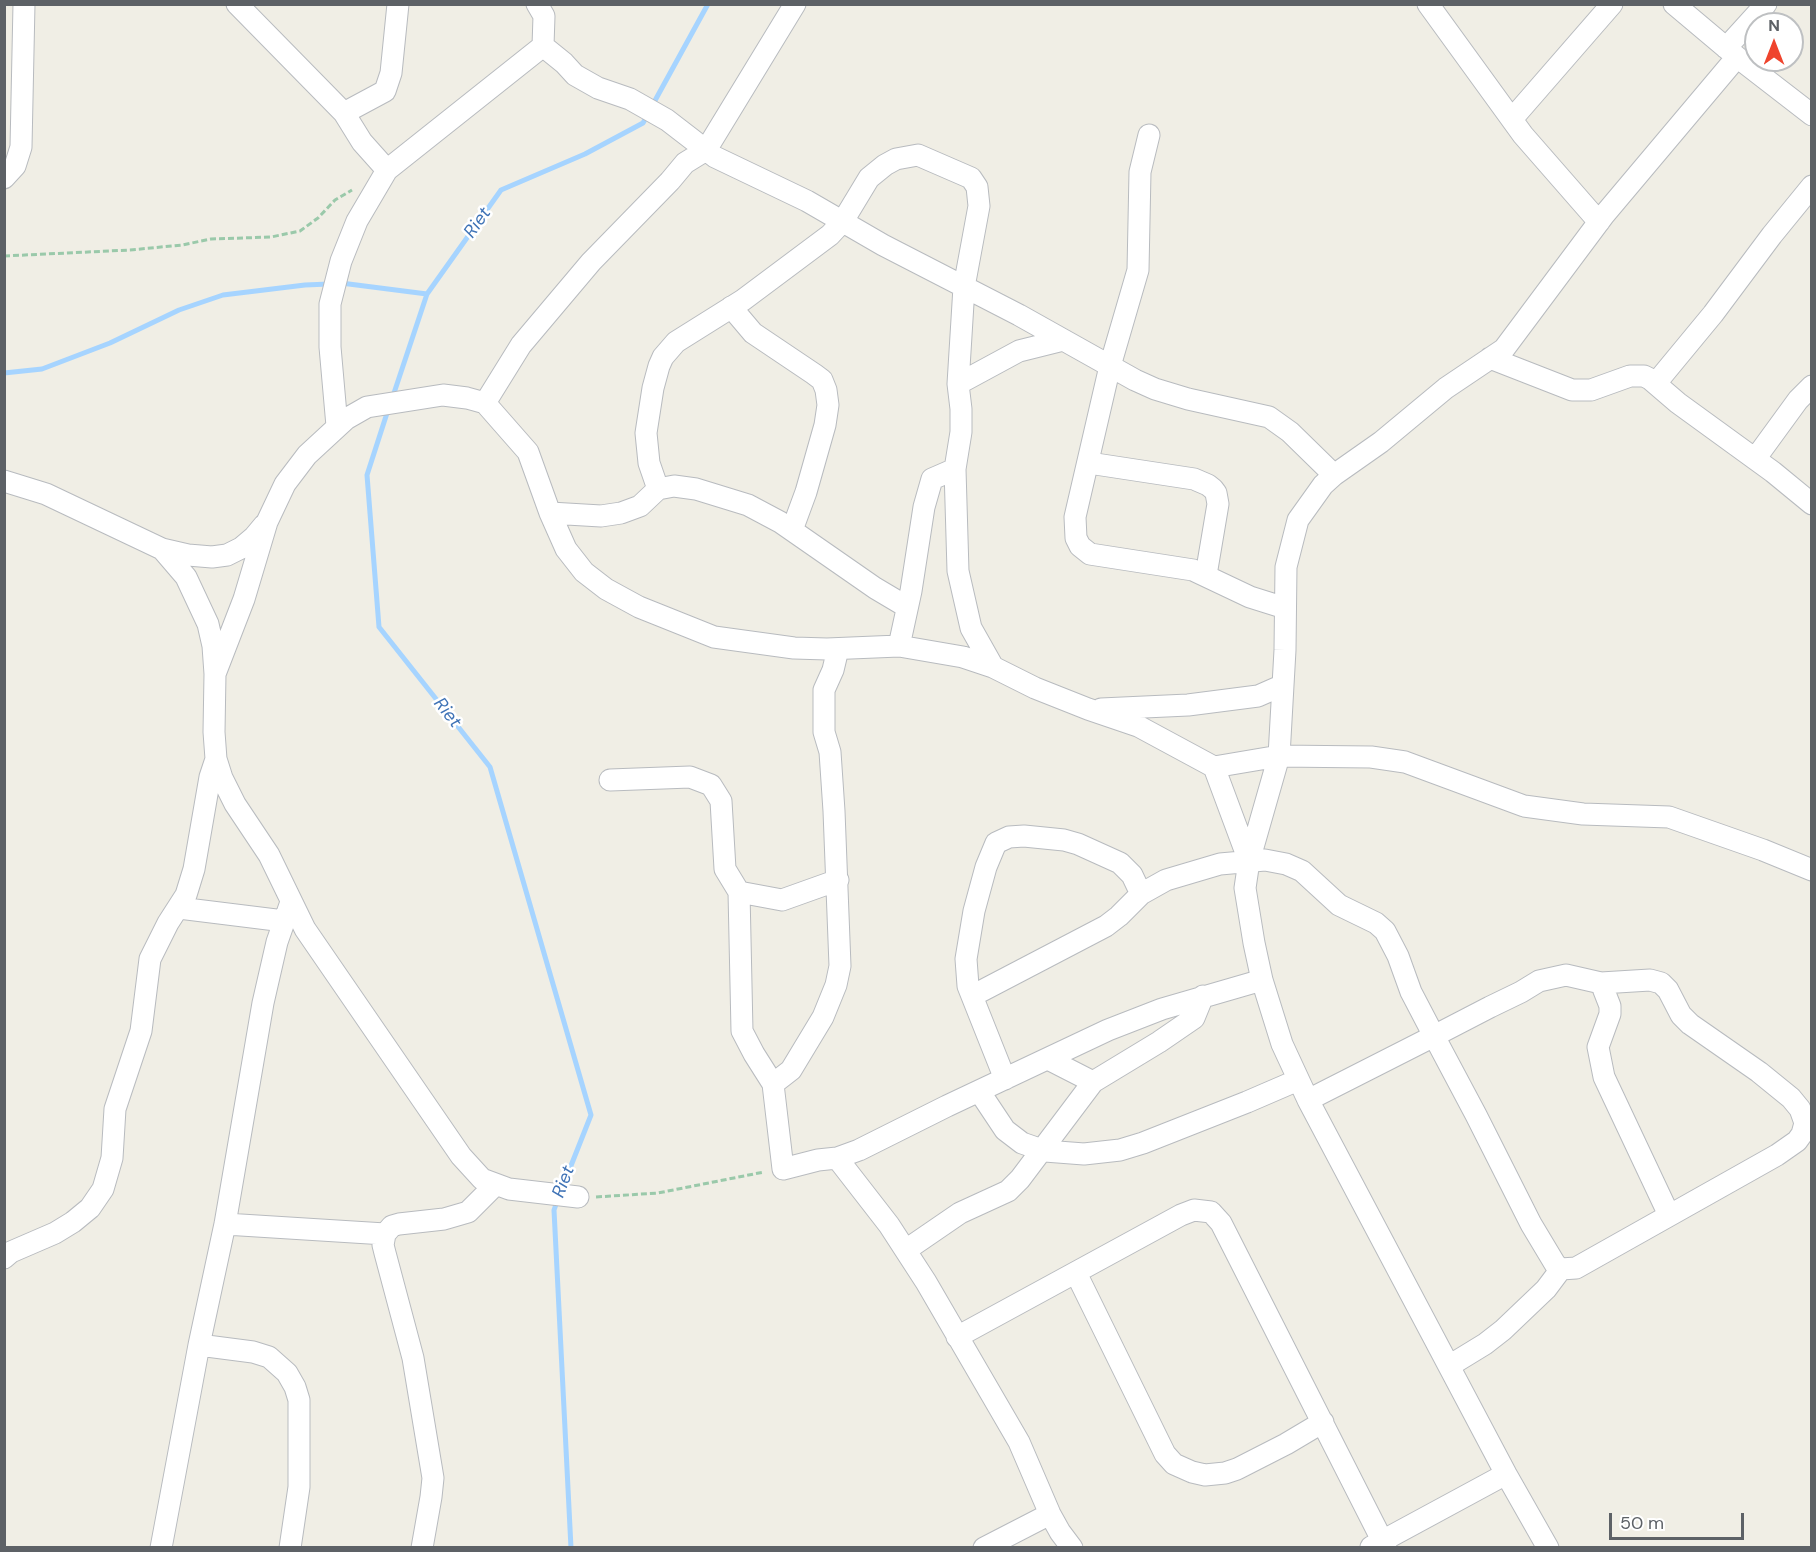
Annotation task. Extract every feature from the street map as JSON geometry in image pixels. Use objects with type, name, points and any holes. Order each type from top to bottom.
[{"type":"street","points":[[4,178],[15,166],[21,147],[24,4]]},
{"type":"street","points":[[237,4],[344,113],[362,142],[387,170]]},
{"type":"street","points":[[344,113],[385,91],[391,73],[398,4]]},
{"type":"street","points":[[337,426],[330,347],[330,304],[341,261],[357,221],[387,170],[543,46],[544,16],[537,4]]},
{"type":"street","points":[[485,403],[516,351],[591,262],[685,163],[706,150],[795,4]]},
{"type":"street","points":[[1512,119],[1612,4]]},
{"type":"street","points":[[1674,4],[1812,115]]},
{"type":"street","points":[[1548,1548],[1506,1474],[1308,1100],[1279,1034],[1262,980],[1245,888],[1249,861],[1279,756],[1286,567],[1298,520],[1313,497],[1334,475],[1381,442],[1453,382],[1504,349],[1599,222],[1732,52],[1766,4]]},
{"type":"street","points":[[1436,8],[1512,119],[1540,155],[1599,222]]},
{"type":"street","points":[[543,46],[575,75],[598,88],[630,99],[662,117],[715,157],[807,201],[883,245],[1155,389],[1188,399],[1269,417],[1290,432],[1334,475]]},
{"type":"street","points":[[1149,135],[1140,172],[1138,270],[1110,366],[1075,517],[1074,530],[1078,543],[1085,551],[1099,557],[1177,568],[1206,575],[1250,597],[1285,608]]},
{"type":"street","points":[[658,489],[649,462],[646,433],[659,366],[663,357],[676,342],[731,307],[830,235],[843,221],[869,178],[885,165],[896,159],[918,155],[959,172],[976,183],[979,194],[978,219],[964,287],[958,384],[961,408],[961,432],[955,469],[958,571],[971,628],[993,667]]},
{"type":"street","points":[[1656,383],[1812,186]]},
{"type":"street","points":[[731,307],[753,333],[822,380],[826,390],[828,405],[825,425],[806,492],[792,530]]},
{"type":"street","points":[[958,384],[1020,351],[1063,340]]},
{"type":"street","points":[[1490,358],[1572,390],[1591,390],[1630,376],[1644,376],[1812,504]]},
{"type":"street","points":[[1755,459],[1798,400],[1812,386]]},
{"type":"street","points":[[215,674],[244,599],[267,522],[295,469],[337,426],[355,412],[376,405],[443,395],[485,403],[528,452],[566,549],[584,572],[606,589],[639,607],[714,637],[794,648],[838,649],[899,646],[940,652],[993,667],[1035,688],[1138,726],[1214,767],[1279,756],[1371,757],[1405,762],[1524,806],[1583,814],[1669,817],[1812,870]]},
{"type":"street","points":[[1089,462],[1194,479],[1213,489],[1218,504],[1206,575]]},
{"type":"street","points":[[899,646],[908,607],[924,507],[932,479],[955,469]]},
{"type":"street","points":[[4,481],[46,494],[162,549],[188,555],[212,557],[227,555],[241,548],[267,522]]},
{"type":"street","points":[[550,513],[601,516],[621,513],[640,506],[658,489],[683,486],[736,501],[761,511],[875,588],[908,607]]},
{"type":"street","points":[[162,549],[186,577],[208,624],[213,646],[215,674],[216,759],[222,778],[235,804],[269,855],[288,912],[305,929],[461,1156],[482,1179],[509,1189],[578,1197]]},
{"type":"street","points":[[773,1084],[791,1070],[823,1017],[836,985],[840,966],[838,880],[830,752],[824,732],[824,690],[833,670],[838,649]]},
{"type":"street","points":[[1088,709],[1188,705],[1258,696],[1283,685]]},
{"type":"street","points":[[4,1258],[18,1248],[55,1233],[73,1222],[90,1208],[103,1189],[112,1158],[114,1109],[141,1031],[150,959],[168,923],[186,895],[194,869],[210,777],[216,759]]},
{"type":"street","points":[[1214,767],[1249,861]]},
{"type":"street","points":[[610,780],[690,777],[711,785],[721,801],[725,869],[739,892],[742,1031],[773,1084],[783,1169],[818,1160],[837,1158],[860,1150],[979,1091],[1140,1017],[1203,996],[1262,980]]},
{"type":"street","points":[[1005,1079],[972,996],[967,979],[966,959],[972,921],[991,852],[996,843],[1009,837],[1024,836],[1064,840],[1078,844],[1120,863],[1132,875],[1141,894]]},
{"type":"street","points":[[972,996],[1106,926],[1141,894],[1166,880],[1220,864],[1265,860],[1302,871],[1339,905],[1377,923],[1385,931],[1412,992],[1434,1036],[1476,1115],[1531,1224],[1555,1264],[1561,1269],[1576,1268],[1778,1155],[1797,1141],[1807,1143],[1804,1115],[1796,1104],[1759,1072],[1690,1024],[1681,1015],[1668,990],[1660,983],[1650,980],[1601,983],[1566,975],[1539,981],[1434,1036],[1308,1100]]},
{"type":"street","points":[[739,892],[782,900],[838,880]]},
{"type":"street","points":[[179,908],[288,912]]},
{"type":"street","points":[[161,1548],[199,1345],[225,1224],[263,1003],[277,942],[288,912]]},
{"type":"street","points":[[1601,983],[1610,1014],[1598,1047],[1604,1077],[1670,1215]]},
{"type":"street","points":[[906,1250],[960,1213],[1008,1191],[1020,1179],[1093,1082],[1194,1018],[1203,996]]},
{"type":"street","points":[[1048,1059],[1093,1082]]},
{"type":"street","points":[[979,1091],[1005,1130],[1022,1143],[1041,1150],[1084,1154],[1120,1150],[1143,1143],[1298,1080]]},
{"type":"street","points":[[837,1158],[906,1250],[1022,1449],[1050,1514],[1072,1548]]},
{"type":"street","points":[[422,1548],[433,1478],[408,1334],[383,1245],[385,1234],[392,1226],[399,1224],[444,1219],[468,1212],[495,1185]]},
{"type":"street","points":[[957,1337],[1188,1212],[1202,1210],[1211,1212],[1221,1223],[1323,1422],[1380,1545],[1506,1474]]},
{"type":"street","points":[[225,1224],[385,1234]]},
{"type":"street","points":[[1449,1366],[1503,1330],[1546,1289],[1561,1269]]},
{"type":"street","points":[[1076,1273],[1155,1435],[1174,1464],[1192,1472],[1225,1473],[1276,1449],[1323,1422]]},
{"type":"street","points":[[199,1345],[253,1352],[269,1357],[287,1373],[295,1387],[299,1400],[299,1487],[290,1548]]},
{"type":"street","points":[[984,1548],[1050,1514]]},
{"type":"path","points":[[4,256],[130,250],[182,245],[211,239],[271,237],[300,231],[318,218],[335,200],[356,188]]},
{"type":"path","points":[[578,1197],[658,1193],[783,1169]]},
{"type":"waterway","name":"Riet","points":[[652,106],[708,4]]},
{"type":"waterway","name":"Riet","points":[[392,399],[427,294],[501,190],[585,154],[643,123],[648,114]]},
{"type":"waterway","points":[[341,283],[427,294]]},
{"type":"waterway","points":[[4,373],[42,369],[110,343],[179,310],[223,295],[329,284]]},
{"type":"waterway","name":"Riet","points":[[388,410],[367,475],[379,627],[490,767],[591,1115],[561,1191]]},
{"type":"waterway","name":"Riet","points":[[558,1199],[554,1210],[571,1548]]}]
